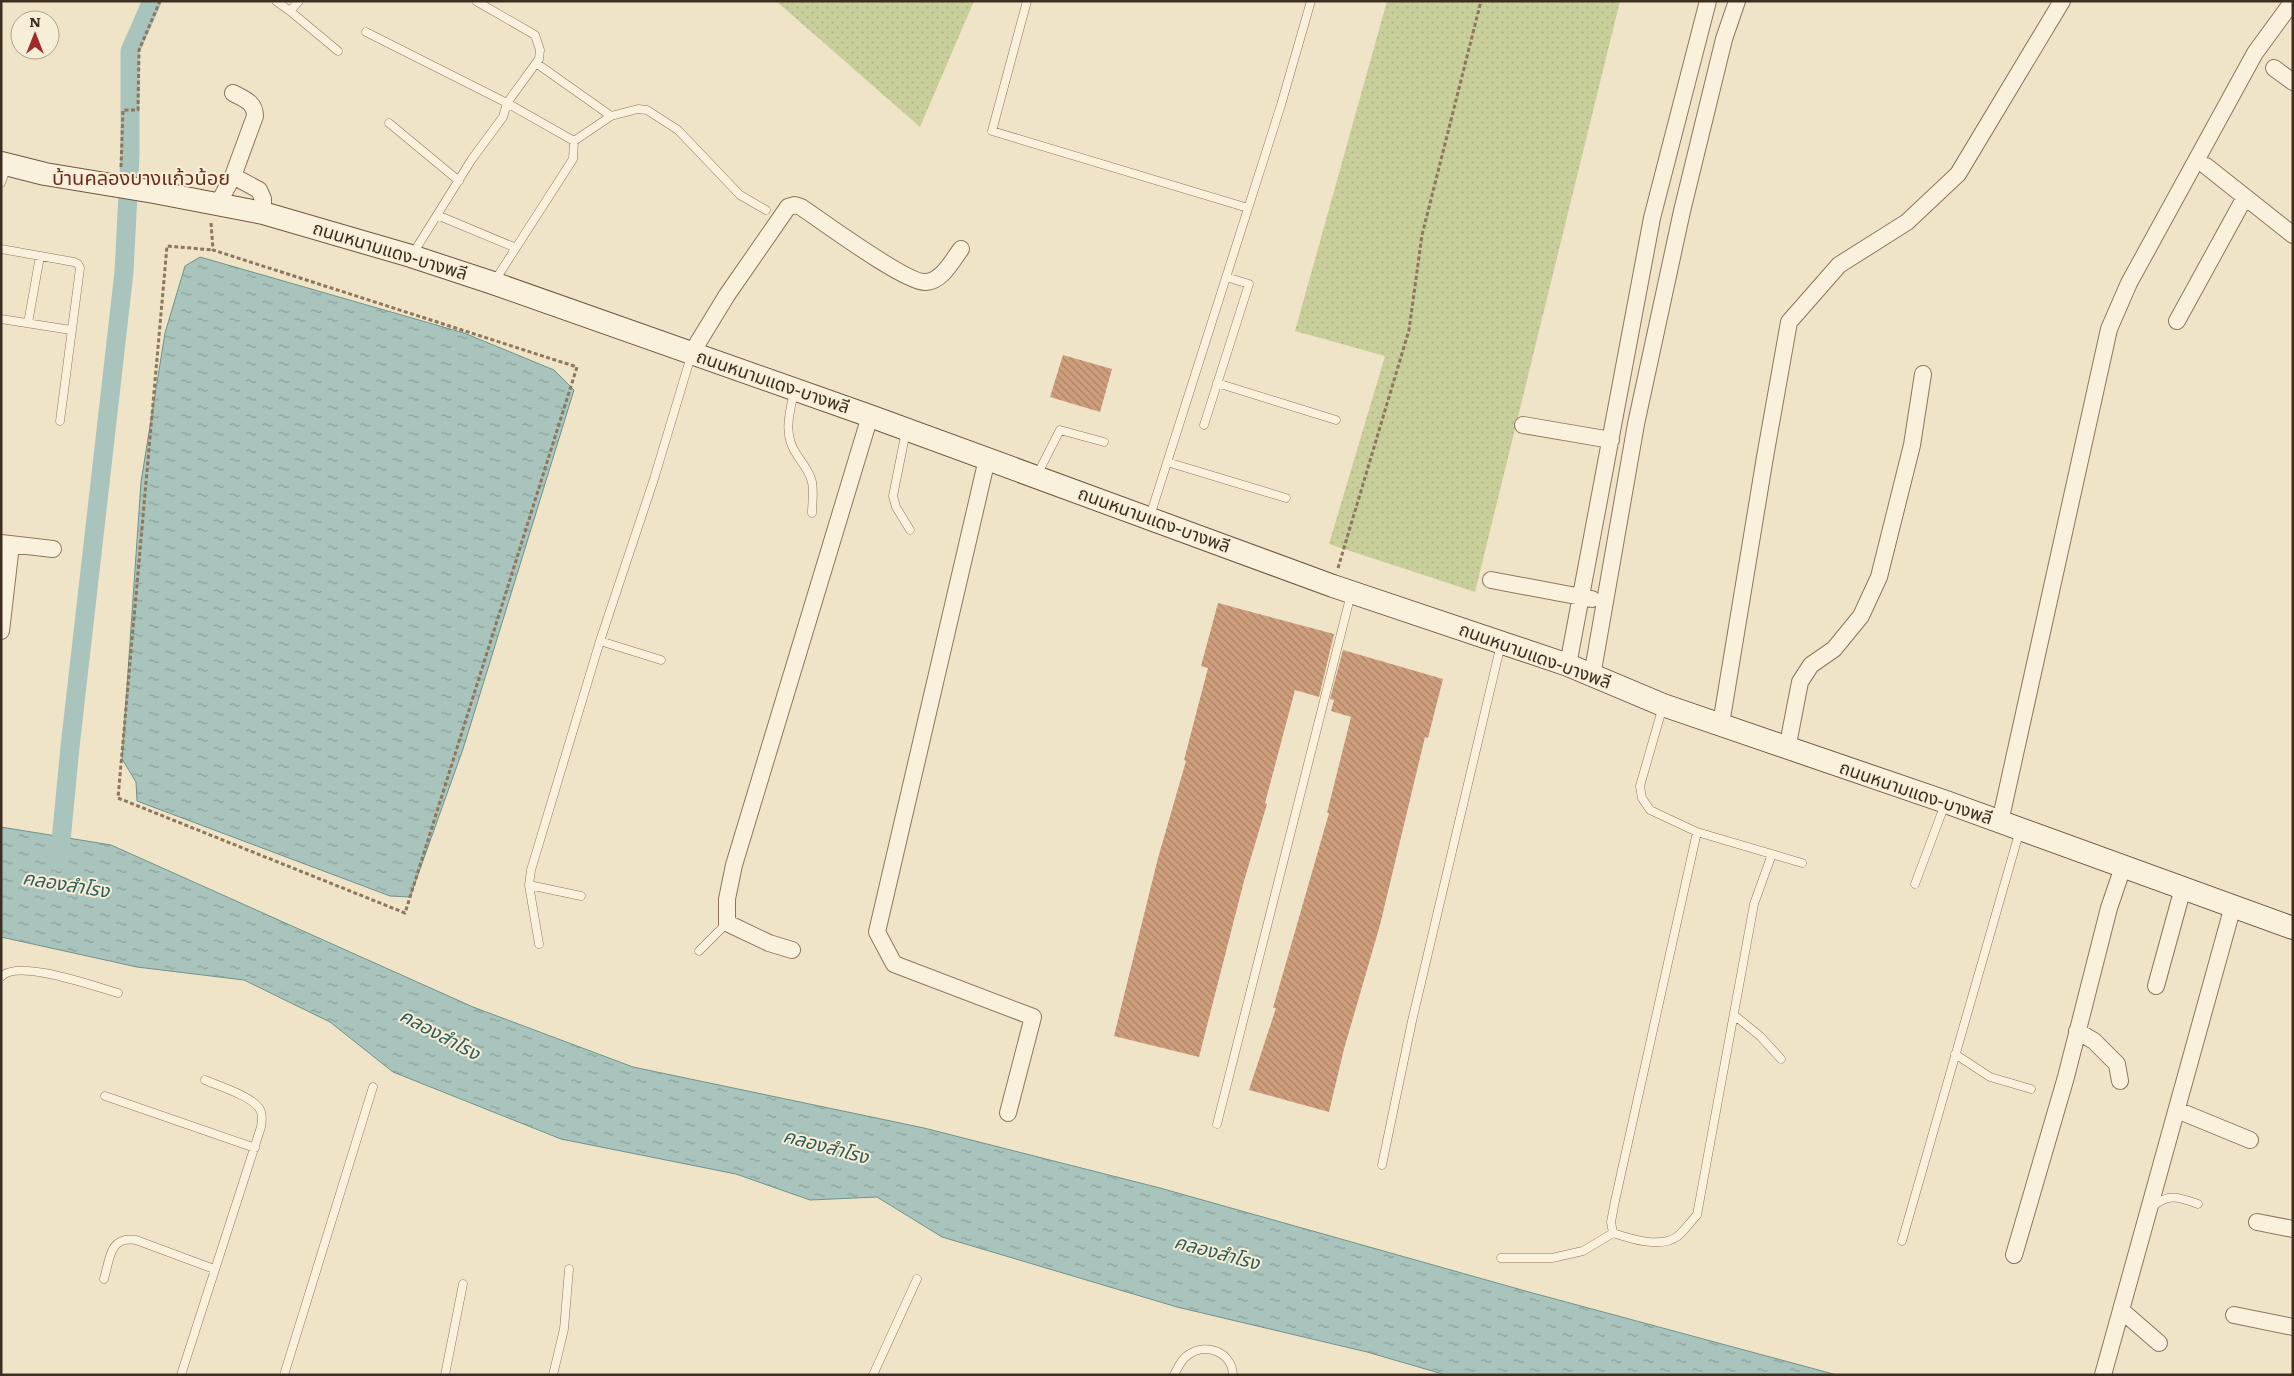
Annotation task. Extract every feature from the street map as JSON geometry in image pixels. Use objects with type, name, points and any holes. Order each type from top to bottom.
[{"type":"main road","name":"ถนนหนามแดง-บางพลี","points":[[3,170],[117,181],[154,192],[263,213],[411,256],[493,283],[870,416],[1342,589],[1568,665],[1663,705],[1946,802],[2293,928]]},
{"type":"street","points":[[1568,665],[1652,218],[1708,1]]},
{"type":"street","points":[[1592,676],[1636,424],[1682,211],[1724,39],[1737,1]]},
{"type":"street","points":[[1721,724],[1789,322],[1839,265],[1907,222],[1958,174],[2062,1]]},
{"type":"street","points":[[2010,826],[2109,329],[2129,283],[2255,53],[2293,1]]},
{"type":"street","points":[[2274,68],[2293,82]]},
{"type":"street","points":[[214,203],[233,176],[255,116],[255,108],[252,104],[233,93]]},
{"type":"street","points":[[2206,166],[2293,235]]},
{"type":"street","points":[[233,176],[259,190],[263,213]]},
{"type":"street","points":[[2177,321],[2245,197]]},
{"type":"street","points":[[691,354],[732,288],[788,207],[795,205],[801,208],[896,271],[915,281],[926,282],[935,279],[943,273],[961,249]]},
{"type":"street","points":[[1787,749],[1800,682],[1812,665],[1834,649],[1861,616],[1879,577],[1912,444],[1922,374]]},
{"type":"street","points":[[792,950],[727,923],[728,899],[734,865],[870,416]]},
{"type":"street","points":[[1524,425],[1611,440]]},
{"type":"street","points":[[987,459],[877,932],[894,964],[1034,1017],[1008,1113]]},
{"type":"street","points":[[1,631],[6,544],[53,549]]},
{"type":"street","points":[[1491,580],[1605,602]]},
{"type":"street","points":[[2014,1255],[2077,1031],[2109,908],[2122,867]]},
{"type":"street","points":[[2156,986],[2183,888]]},
{"type":"street","points":[[2102,1375],[2178,1110],[2233,906]]},
{"type":"street","points":[[2077,1031],[2094,1041],[2117,1064],[2120,1081]]},
{"type":"street","points":[[2178,1110],[2250,1140]]},
{"type":"street","points":[[2257,1222],[2293,1229]]},
{"type":"street","points":[[2121,1310],[2159,1343]]},
{"type":"street","points":[[2234,1315],[2293,1327]]},
{"type":"lane","points":[[276,1],[338,51]]},
{"type":"lane","points":[[290,12],[299,1]]},
{"type":"lane","points":[[411,256],[459,181],[503,118],[507,103],[539,59],[540,50],[535,35],[476,1]]},
{"type":"lane","points":[[1027,1],[992,131],[1248,208]]},
{"type":"lane","points":[[1149,518],[1248,208],[1311,1]]},
{"type":"lane","points":[[366,32],[507,103],[574,141]]},
{"type":"lane","points":[[536,63],[611,116]]},
{"type":"lane","points":[[574,141],[611,116],[638,109],[647,110],[678,130],[740,195],[766,210]]},
{"type":"lane","points":[[389,123],[459,181]]},
{"type":"lane","points":[[493,283],[573,160],[574,141]]},
{"type":"lane","points":[[437,215],[516,248]]},
{"type":"lane","points":[[1,249],[74,262],[80,268],[60,421]]},
{"type":"lane","points":[[28,323],[40,256]]},
{"type":"lane","points":[[1204,425],[1248,284],[1226,277]]},
{"type":"lane","points":[[1,319],[71,330]]},
{"type":"lane","points":[[539,944],[529,886],[531,870],[600,642],[654,479],[691,354]]},
{"type":"lane","points":[[1217,383],[1336,420]]},
{"type":"lane","points":[[795,390],[787,421],[788,436],[791,447],[809,472],[812,483],[812,513]]},
{"type":"lane","points":[[906,430],[894,496],[896,507],[910,530]]},
{"type":"lane","points":[[1036,476],[1060,430],[1104,442]]},
{"type":"lane","points":[[1167,462],[1286,498]]},
{"type":"lane","points":[[1218,1124],[1342,589]]},
{"type":"lane","points":[[600,642],[661,660]]},
{"type":"lane","points":[[1382,1165],[1412,1021],[1502,643]]},
{"type":"lane","points":[[1663,705],[1640,786],[1642,798],[1650,810],[1698,832],[1802,862]]},
{"type":"lane","points":[[1915,884],[1946,802]]},
{"type":"lane","points":[[1902,1241],[1955,1054],[2010,826]]},
{"type":"lane","points":[[1613,1233],[1611,1222],[1615,1201],[1698,832]]},
{"type":"lane","points":[[1501,1258],[1552,1258],[1584,1251],[1613,1233],[1632,1239],[1663,1242],[1678,1236],[1697,1215],[1754,904],[1772,854]]},
{"type":"lane","points":[[529,886],[581,896]]},
{"type":"lane","points":[[699,951],[727,923]]},
{"type":"lane","points":[[1,976],[5,972],[16,970],[35,971],[118,993]]},
{"type":"lane","points":[[1734,1015],[1760,1036],[1781,1058]]},
{"type":"lane","points":[[1955,1054],[1990,1077],[2031,1089]]},
{"type":"lane","points":[[181,1375],[261,1127],[262,1118],[260,1109],[252,1101],[205,1080]]},
{"type":"lane","points":[[284,1375],[373,1087]]},
{"type":"lane","points":[[105,1096],[254,1148]]},
{"type":"lane","points":[[2149,1209],[2164,1197],[2179,1197],[2198,1204]]},
{"type":"lane","points":[[104,1279],[114,1246],[118,1241],[125,1238],[136,1240],[214,1269]]},
{"type":"lane","points":[[553,1375],[564,1329],[569,1269]]},
{"type":"lane","points":[[873,1375],[917,1279]]},
{"type":"lane","points":[[445,1375],[463,1284]]},
{"type":"lane","points":[[1174,1375],[1186,1355],[1195,1351],[1208,1350],[1228,1358],[1232,1366],[1233,1375]]},
{"type":"path","points":[[117,181],[123,146],[122,110],[138,110],[139,50],[160,1]]},
{"type":"path","points":[[1342,589],[1409,330],[1422,235],[1480,1]]},
{"type":"path","points":[[213,250],[214,203]]},
{"type":"path","points":[[167,246],[213,250],[576,367],[405,913],[118,798],[167,246]]},
{"type":"green space","points":[[776,1],[974,1],[920,127]]},
{"type":"green space","points":[[1387,1],[1620,1],[1475,592],[1329,544],[1385,356],[1295,331]]},
{"type":"water","points":[[200,257],[464,333],[554,370],[574,390],[463,749],[410,897],[390,896],[137,801],[136,782],[122,759],[141,482],[165,333],[185,266]]},
{"type":"water","name":"คลองสำโรง","points":[[1,827],[111,845],[473,1007],[633,1067],[924,1128],[1160,1188],[1529,1292],[1837,1375],[1446,1375],[1367,1352],[1177,1307],[942,1237],[877,1197],[810,1200],[736,1174],[561,1139],[393,1072],[330,1022],[244,980],[137,967],[1,937]]},
{"type":"building","points":[[1063,355],[1112,369],[1100,412],[1050,397]]},
{"type":"building","points":[[1218,603],[1334,634],[1319,697],[1295,690],[1265,803],[1267,804],[1244,881],[1199,1057],[1114,1036],[1158,858],[1186,761],[1184,760],[1208,668],[1201,666]]},
{"type":"building","points":[[1343,650],[1443,679],[1428,738],[1425,737],[1380,925],[1344,1049],[1329,1112],[1249,1090],[1276,1008],[1273,1008],[1329,813],[1327,813],[1351,717],[1331,711],[1334,700],[1330,699]]},
{"type":"waterway","name":"คลองสำโรง","points":[[59,862],[70,747],[124,272],[130,155],[130,51],[152,1]]},
{"type":"district","name":"บ้านคลองบางแก้วน้อย","points":[[141,178]]}]
